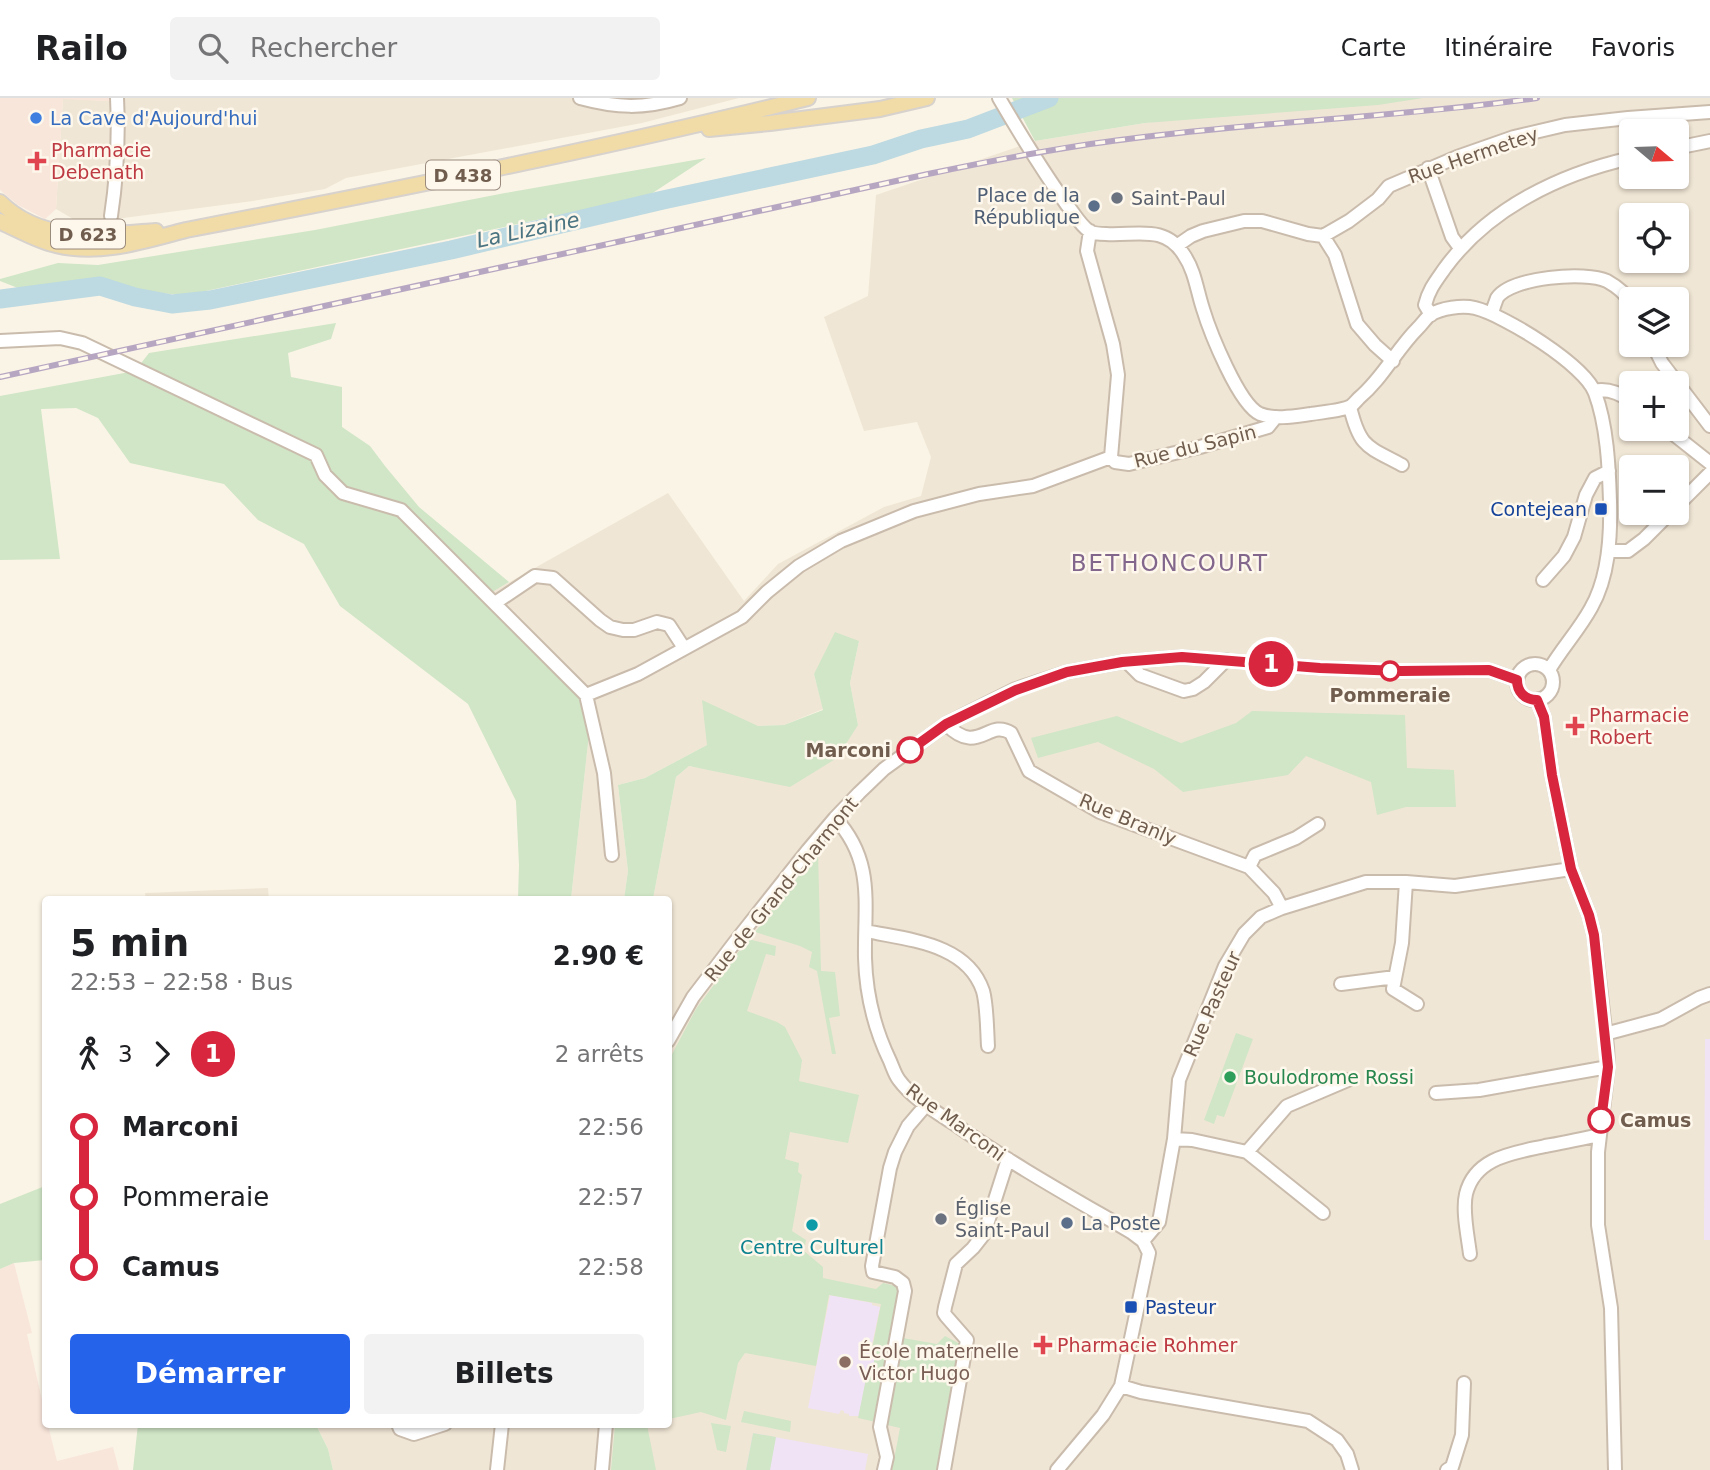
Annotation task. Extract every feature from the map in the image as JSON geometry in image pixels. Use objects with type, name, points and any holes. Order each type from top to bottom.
[{"type":"main road","name":"D 438","points":[[186,230],[669,132],[808,98]]},
{"type":"main road","points":[[669,132],[866,111],[927,98]]},
{"type":"main road","name":"D 623","points":[[2,211],[12,213],[36,226],[71,234],[186,230]]},
{"type":"street","points":[[111,216],[117,179],[117,98]]},
{"type":"street","points":[[580,98],[604,104],[631,106],[657,105],[680,98]]},
{"type":"street","points":[[999,98],[1040,166],[1067,205],[1090,231],[1110,235],[1148,232],[1164,236],[1178,245],[1194,275],[1203,310],[1228,368],[1245,401],[1259,413],[1276,417],[1350,407],[1370,389],[1412,333],[1431,314],[1458,306],[1475,308],[1515,325],[1580,371],[1594,391],[1602,422],[1609,471],[1608,551],[1602,581],[1592,606],[1549,670]]},
{"type":"street","name":"Rue Hermetey","points":[[1323,236],[1349,221],[1378,199],[1389,186],[1514,136],[1566,125],[1710,112]]},
{"type":"street","points":[[1689,145],[1710,141]]},
{"type":"street","points":[[1431,314],[1425,305],[1428,291],[1460,248],[1480,230],[1511,206],[1557,181],[1619,160]]},
{"type":"street","points":[[1428,169],[1452,237],[1460,248]]},
{"type":"street","points":[[1178,245],[1203,231],[1244,221],[1262,221],[1323,236],[1335,255],[1357,324],[1393,361]]},
{"type":"street","points":[[586,695],[638,674],[742,617],[766,592],[788,575],[841,541],[914,511],[979,494],[1033,486],[1111,457],[1118,375],[1113,344],[1087,251],[1090,231]]},
{"type":"street","points":[[1492,314],[1498,297],[1517,285],[1543,279],[1580,276],[1606,281],[1619,290]]},
{"type":"street","points":[[0,341],[61,338],[82,343],[316,455],[324,475],[343,493],[401,510],[586,695],[604,773],[612,855]]},
{"type":"street","points":[[1659,357],[1710,426]]},
{"type":"street","points":[[1594,391],[1602,389],[1619,395]]},
{"type":"street","points":[[1350,407],[1355,429],[1361,440],[1368,447],[1402,465]]},
{"type":"street","name":"Rue du Sapin","points":[[1111,457],[1115,462],[1129,464],[1268,428],[1276,417]]},
{"type":"street","points":[[1682,441],[1710,463]]},
{"type":"street","points":[[1543,580],[1564,556],[1574,537],[1595,478],[1609,471]]},
{"type":"street","points":[[1689,494],[1710,473]]},
{"type":"street","points":[[1608,551],[1628,551],[1658,525]]},
{"type":"street","points":[[495,603],[535,576],[553,578],[610,627],[634,631],[657,622],[669,625],[684,648]]},
{"type":"street","name":"Rue de Grand-Charmont","points":[[672,1034],[693,998],[835,817],[884,769],[946,724],[1016,690],[1067,672],[1127,662],[1182,657],[1320,668],[1395,671],[1489,670],[1517,680]]},
{"type":"street","points":[[1127,662],[1140,675],[1184,691],[1194,689],[1204,682],[1226,660]]},
{"type":"street","points":[[1532,664],[1544,666],[1549,670],[1553,685],[1548,695],[1537,700],[1522,695],[1517,680],[1522,669],[1532,664]]},
{"type":"street","points":[[1537,700],[1544,717],[1552,775],[1571,869],[1594,935],[1605,1034],[1608,1067],[1599,1135],[1598,1225],[1611,1308],[1615,1470]]},
{"type":"street","name":"Rue Branly","points":[[946,724],[955,734],[965,738],[998,730],[1012,733],[1029,771],[1096,809],[1249,867],[1274,893],[1282,908]]},
{"type":"street","name":"Rue Marconi","points":[[835,817],[845,829],[862,861],[865,884],[865,960],[872,1007],[879,1039],[898,1079],[926,1105],[1007,1159],[1143,1241]]},
{"type":"street","points":[[1249,867],[1255,855],[1296,838],[1318,824]]},
{"type":"street","name":"Rue Pasteur","points":[[1143,1241],[1159,1222],[1174,1139],[1179,1080],[1225,966],[1244,934],[1261,917],[1366,882],[1455,886],[1571,869]]},
{"type":"street","points":[[1406,882],[1402,943],[1393,989],[1417,1004]]},
{"type":"street","points":[[866,931],[934,946],[954,954],[973,971],[984,992],[988,1046]]},
{"type":"street","points":[[1341,984],[1395,977]]},
{"type":"street","points":[[1605,1034],[1661,1019],[1710,994]]},
{"type":"street","points":[[1436,1093],[1479,1090],[1608,1067]]},
{"type":"street","points":[[1247,1152],[1287,1106],[1348,1080]]},
{"type":"street","points":[[884,1470],[887,1457],[880,1427],[905,1291],[903,1283],[895,1277],[873,1272],[872,1266],[895,1152],[908,1126],[926,1105]]},
{"type":"street","points":[[1470,1254],[1465,1196],[1472,1178],[1484,1166],[1503,1156],[1599,1135]]},
{"type":"street","points":[[1174,1139],[1192,1140],[1247,1152],[1323,1213]]},
{"type":"street","points":[[944,1470],[967,1340],[946,1316],[945,1307],[957,1264],[984,1234],[1007,1159]]},
{"type":"street","points":[[1057,1470],[1103,1415],[1122,1386],[1150,1253],[1143,1241]]},
{"type":"street","points":[[1447,1470],[1452,1467],[1462,1435],[1464,1383]]},
{"type":"street","points":[[1122,1386],[1141,1392],[1308,1421],[1337,1440],[1347,1454],[1352,1470]]},
{"type":"street","points":[[400,1428],[414,1434],[433,1428]]},
{"type":"street","points":[[497,1470],[502,1428]]},
{"type":"street","points":[[602,1470],[606,1428]]},
{"type":"shaded area","points":[[0,98],[124,98],[124,102],[63,99],[56,209],[45,219],[18,205],[0,190]]},
{"type":"shaded area","points":[[63,98],[124,102],[124,98],[739,98],[642,123],[346,178],[325,189],[116,219],[73,219],[56,209]]},
{"type":"shaded area","points":[[1353,98],[1710,98],[1710,1470],[333,1470],[328,1449],[318,1428],[672,1428],[672,896],[654,896],[676,777],[689,766],[714,770],[858,725],[850,683],[859,641],[814,674],[823,709],[784,725],[758,726],[707,745],[645,778],[618,785],[628,871],[624,896],[571,896],[589,734],[483,597],[668,493],[744,601],[778,564],[884,507],[921,496],[931,457],[917,422],[864,431],[824,317],[868,296],[876,195],[1035,141],[1145,123]]},
{"type":"shaded area","points":[[268,888],[269,896],[146,896],[145,893]]},
{"type":"shaded area","points":[[1705,1039],[1710,1039],[1710,1240],[1704,1240]]},
{"type":"shaded area","points":[[14,1263],[32,1333],[27,1334],[42,1400],[42,1428],[49,1428],[57,1461],[113,1447],[119,1470],[0,1470],[0,1269]]},
{"type":"shaded area","name":"École maternelle Victor Hugo","points":[[830,1295],[880,1307],[870,1354],[875,1355],[873,1370],[868,1369],[859,1416],[849,1416],[841,1410],[839,1414],[808,1408]]},
{"type":"shaded area","points":[[753,1433],[868,1454],[865,1470],[746,1470]]},
{"type":"green space","points":[[1012,98],[1423,98],[1378,105],[1145,123],[1035,141]]},
{"type":"green space","points":[[706,158],[648,196],[187,295],[155,293],[111,281],[84,279],[23,290],[0,281],[58,263],[98,265],[315,230]]},
{"type":"green space","points":[[336,323],[331,339],[288,353],[291,377],[342,387],[342,427],[370,446],[419,507],[509,582],[484,597],[577,690],[589,734],[571,896],[518,896],[516,801],[468,704],[340,606],[304,544],[258,520],[224,484],[130,463],[98,418],[76,408],[41,409],[60,559],[0,560],[0,396],[135,371],[149,353]]},
{"type":"green space","points":[[835,632],[859,641],[850,683],[858,725],[837,758],[790,787],[689,766],[676,777],[654,896],[624,896],[628,871],[618,785],[645,778],[707,745],[702,700],[758,726],[784,725],[823,710],[814,674]]},
{"type":"green space","points":[[1252,711],[1405,715],[1407,768],[1454,770],[1456,807],[1406,807],[1377,815],[1371,782],[1306,756],[1288,775],[1183,792],[1154,769],[1098,742],[1038,758],[1031,738],[1117,716],[1181,743],[1236,723]]},
{"type":"green space","points":[[818,851],[821,971],[835,972],[840,1016],[829,1018],[836,1054],[832,1054],[817,971],[809,967],[812,952],[755,932]]},
{"type":"green space","points":[[748,939],[776,946],[775,956],[766,954],[747,1011],[785,1027],[802,1060],[799,1081],[859,1095],[848,1143],[790,1132],[785,1159],[799,1163],[798,1172],[802,1175],[792,1231],[806,1240],[804,1251],[823,1267],[823,1278],[876,1289],[883,1283],[896,1286],[900,1293],[876,1422],[858,1418],[868,1369],[873,1369],[875,1355],[871,1354],[881,1304],[829,1295],[816,1366],[745,1353],[738,1363],[726,1420],[701,1412],[672,1418],[672,1054],[696,1009]]},
{"type":"green space","name":"Boulodrome Rossi","points":[[1236,1033],[1253,1039],[1224,1117],[1217,1115],[1214,1124],[1204,1120]]},
{"type":"green space","points":[[42,1187],[42,1260],[14,1263],[0,1269],[0,1204]]},
{"type":"green space","points":[[945,1336],[962,1345],[937,1470],[892,1470],[900,1428],[887,1425],[903,1338],[937,1344]]},
{"type":"green space","points":[[744,1411],[791,1421],[790,1432],[741,1422]]},
{"type":"green space","points":[[711,1423],[731,1426],[726,1452],[717,1450]]},
{"type":"green space","points":[[138,1428],[318,1428],[328,1449],[333,1470],[133,1470]]},
{"type":"green space","points":[[615,1428],[648,1428],[656,1470],[611,1470]]},
{"type":"green space","points":[[753,1433],[776,1437],[770,1470],[746,1470]]},
{"type":"waterway","name":"La Lizaine","points":[[0,299],[100,286],[135,297],[172,304],[210,300],[451,250],[663,200],[873,155],[921,139],[968,129],[1049,98]]},
{"type":"railway","points":[[0,377],[1028,154],[1179,133],[1537,98]]},
{"type":"bus line","name":"1","points":[[910,750],[960,716],[1016,690],[1067,672],[1122,662],[1182,657],[1320,668],[1489,670],[1517,680],[1522,695],[1537,700],[1544,717],[1552,775],[1571,869],[1594,935],[1608,1067],[1601,1120]]},
{"type":"place","name":"La Cave d'Aujourd'hui","points":[[36,118]]},
{"type":"place","name":"Pharmacie Debenath","points":[[37,161]]},
{"type":"place","name":"Saint-Paul","points":[[1117,198]]},
{"type":"place","name":"Place de la République","points":[[1094,206]]},
{"type":"place","name":"Contejean","points":[[1601,509]]},
{"type":"place","name":"Pommeraie","points":[[1390,671]]},
{"type":"place","name":"Pharmacie Robert","points":[[1575,726]]},
{"type":"place","name":"Marconi","points":[[910,750]]},
{"type":"place","name":"Boulodrome Rossi","points":[[1230,1077]]},
{"type":"place","name":"Camus","points":[[1601,1120]]},
{"type":"place","name":"Église Saint-Paul","points":[[941,1219]]},
{"type":"place","name":"La Poste","points":[[1067,1223]]},
{"type":"place","name":"Centre Culturel","points":[[812,1225]]},
{"type":"place","name":"Pasteur","points":[[1131,1307]]},
{"type":"place","name":"Pharmacie Rohmer","points":[[1043,1345]]},
{"type":"place","name":"École maternelle Victor Hugo","points":[[845,1362]]},
{"type":"district","name":"BETHONCOURT","points":[[1170,563]]}]
